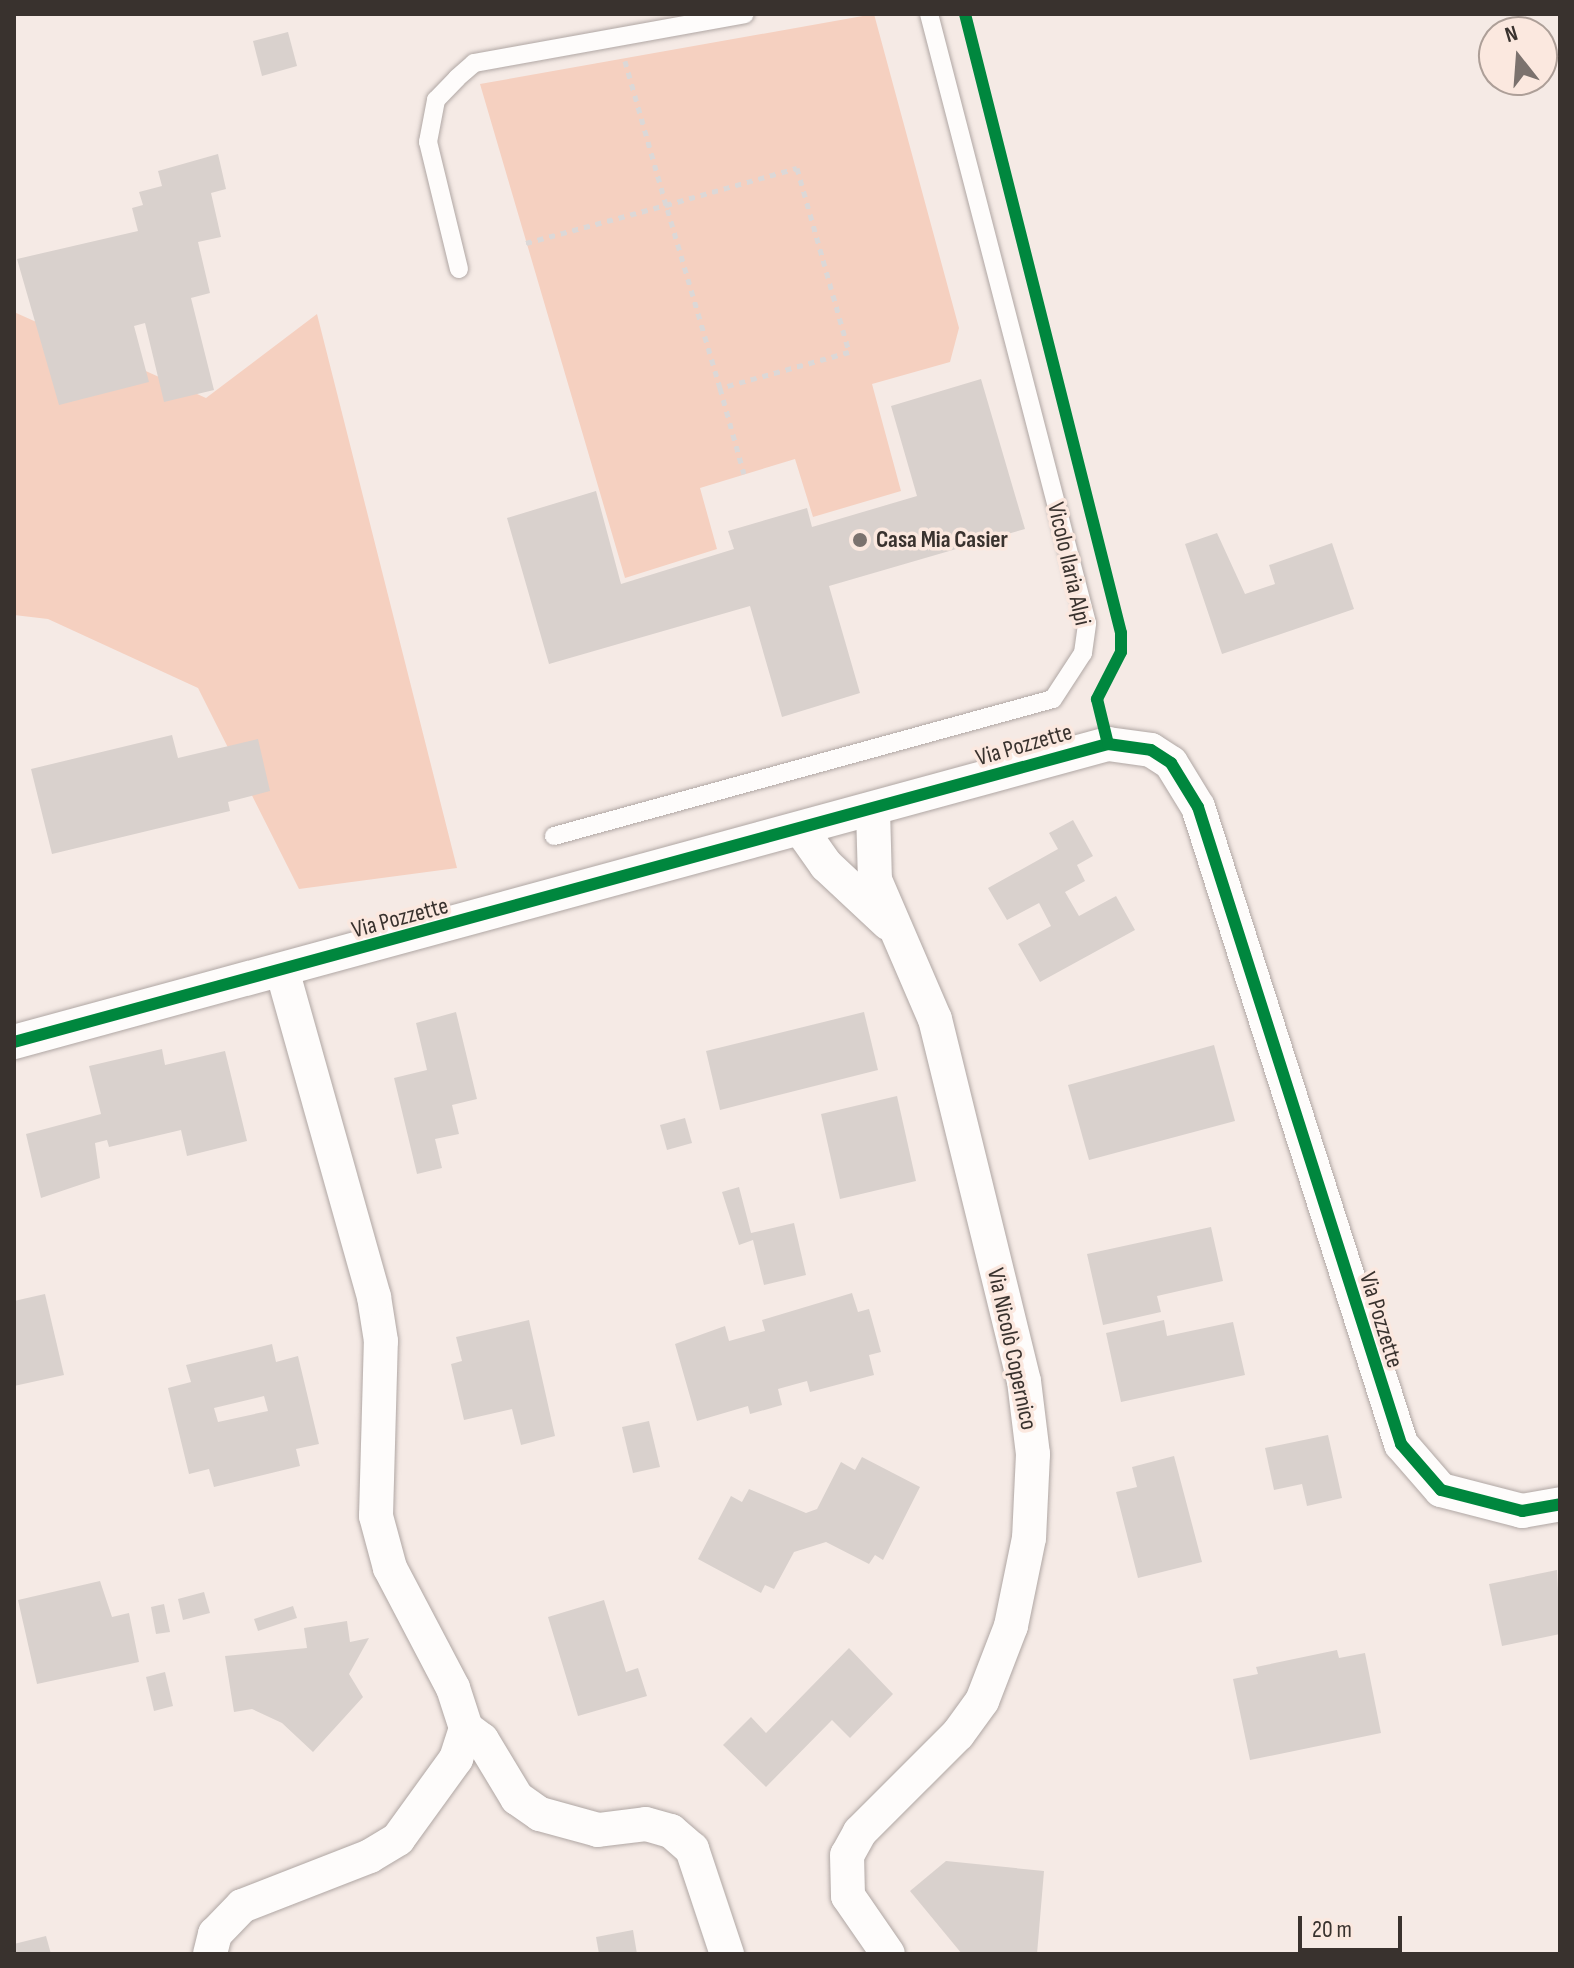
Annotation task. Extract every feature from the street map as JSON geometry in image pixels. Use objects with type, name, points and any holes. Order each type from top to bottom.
[{"type":"street","name":"Via Pozzette","points":[[14,1042],[283,973],[1108,744],[1151,750],[1171,763],[1198,807],[1401,1444],[1441,1490],[1522,1511],[1560,1504]]},
{"type":"street","name":"Via Nicolò Copernico","points":[[873,810],[875,880],[935,1019],[1024,1381],[1033,1454],[1029,1538],[1011,1626],[982,1701],[947,1746],[860,1832],[847,1855],[848,1896],[888,1954]]},
{"type":"street","name":"Via Nicolò Copernico","points":[[802,831],[835,875],[894,928]]},
{"type":"street","points":[[283,973],[374,1297],[381,1341],[376,1516],[390,1568],[453,1688],[466,1728],[482,1740],[517,1798],[540,1814],[598,1830],[646,1824],[671,1831],[692,1849],[727,1954]]},
{"type":"street","points":[[210,1954],[215,1934],[242,1906],[370,1856],[398,1839],[456,1759],[466,1728]]},
{"type":"lane","points":[[459,269],[428,142],[436,100],[474,63],[745,14]]},
{"type":"lane","name":"Vicolo Ilaria Alpi","points":[[554,836],[1053,699],[1083,653],[1087,623],[929,14]]},
{"type":"path","points":[[617,37],[744,474]]},
{"type":"path","points":[[526,243],[797,168],[849,352],[720,388]]},
{"type":"shaded area","points":[[874,14],[959,328],[950,362],[872,384],[901,491],[813,517],[795,459],[700,488],[717,549],[625,578],[480,84]]},
{"type":"shaded area","points":[[14,312],[206,398],[317,314],[457,868],[299,889],[198,688],[48,619],[14,615]]},
{"type":"building","points":[[288,32],[297,66],[262,76],[253,41]]},
{"type":"building","points":[[218,154],[226,189],[211,193],[221,237],[198,242],[210,293],[191,298],[214,390],[164,402],[145,323],[134,326],[149,382],[59,405],[17,259],[138,231],[132,208],[143,205],[139,192],[162,186],[158,171]]},
{"type":"building","name":"Casa Mia Casier","points":[[981,379],[1025,529],[829,586],[860,693],[782,717],[750,606],[549,664],[507,518],[596,491],[621,584],[734,549],[728,531],[807,508],[812,527],[917,496],[891,406]]},
{"type":"building","points":[[1217,533],[1245,594],[1275,584],[1269,565],[1332,543],[1354,609],[1222,654],[1185,544]]},
{"type":"building","points":[[172,735],[178,758],[258,739],[270,791],[228,802],[230,811],[52,854],[31,769]]},
{"type":"building","points":[[1073,820],[1093,856],[1077,865],[1085,881],[1065,892],[1079,916],[1116,896],[1135,930],[1040,982],[1018,944],[1051,926],[1039,903],[1007,920],[988,888],[1058,849],[1049,833]]},
{"type":"building","points":[[456,1012],[477,1099],[452,1105],[459,1134],[435,1139],[442,1168],[417,1174],[394,1078],[427,1070],[416,1023]]},
{"type":"building","points":[[864,1012],[878,1070],[720,1110],[706,1051]]},
{"type":"building","points":[[1214,1045],[1235,1121],[1089,1160],[1068,1085]]},
{"type":"building","points":[[162,1049],[165,1065],[225,1051],[247,1141],[187,1156],[181,1130],[109,1147],[107,1140],[95,1143],[100,1178],[41,1198],[26,1134],[101,1114],[89,1066]]},
{"type":"building","points":[[897,1096],[916,1181],[840,1199],[821,1114]]},
{"type":"building","points":[[685,1118],[692,1143],[667,1150],[660,1125]]},
{"type":"building","points":[[739,1187],[751,1233],[794,1223],[806,1275],[764,1285],[753,1240],[739,1245],[722,1192]]},
{"type":"building","points":[[1211,1227],[1223,1281],[1157,1296],[1161,1312],[1103,1325],[1087,1254]]},
{"type":"building","points":[[852,1293],[858,1312],[869,1309],[881,1352],[869,1355],[874,1375],[810,1392],[807,1381],[778,1389],[782,1405],[750,1414],[748,1406],[697,1421],[675,1344],[725,1326],[729,1341],[765,1331],[762,1320]]},
{"type":"building","points":[[45,1294],[64,1375],[14,1386],[14,1301]]},
{"type":"building","points":[[529,1320],[555,1436],[521,1445],[512,1409],[464,1420],[451,1364],[462,1361],[456,1337]]},
{"type":"building","points":[[1164,1320],[1167,1336],[1233,1322],[1245,1375],[1121,1402],[1106,1333]]},
{"type":"building","points":[[272,1344],[276,1362],[298,1356],[319,1444],[296,1449],[300,1466],[214,1487],[209,1469],[189,1474],[168,1388],[191,1382],[186,1365]],"holes":[[[264,1396],[268,1411],[218,1422],[214,1408]]]},
{"type":"building","points":[[649,1421],[660,1467],[633,1473],[622,1427]]},
{"type":"building","points":[[1328,1435],[1342,1498],[1307,1506],[1302,1484],[1274,1490],[1265,1448]]},
{"type":"building","points":[[1174,1456],[1202,1562],[1138,1578],[1116,1492],[1137,1487],[1132,1467]]},
{"type":"building","points":[[862,1457],[920,1487],[883,1560],[875,1555],[869,1564],[826,1542],[794,1552],[774,1589],[765,1585],[761,1593],[698,1559],[731,1496],[742,1502],[749,1489],[806,1513],[817,1509],[841,1462],[855,1470]]},
{"type":"building","points":[[1557,1570],[1560,1634],[1502,1646],[1489,1584]]},
{"type":"building","points":[[100,1581],[112,1617],[129,1613],[139,1662],[37,1684],[18,1600]]},
{"type":"building","points":[[204,1592],[210,1613],[183,1620],[178,1599]]},
{"type":"building","points":[[604,1600],[626,1672],[638,1668],[647,1696],[578,1716],[548,1617]]},
{"type":"building","points":[[164,1604],[170,1632],[156,1634],[151,1607]]},
{"type":"building","points":[[293,1606],[297,1618],[258,1631],[254,1619]]},
{"type":"building","points":[[347,1621],[350,1642],[369,1638],[349,1674],[363,1697],[313,1752],[282,1723],[252,1709],[234,1712],[225,1656],[307,1648],[304,1628]]},
{"type":"building","points":[[849,1648],[893,1694],[850,1738],[832,1720],[766,1787],[723,1745],[751,1717],[766,1733]]},
{"type":"building","points":[[1337,1650],[1339,1658],[1365,1653],[1381,1733],[1250,1760],[1233,1679],[1258,1674],[1256,1667]]},
{"type":"building","points":[[165,1672],[173,1706],[154,1711],[146,1677]]},
{"type":"building","points":[[946,1861],[1044,1871],[1037,1954],[962,1954],[910,1891]]},
{"type":"building","points":[[633,1930],[637,1954],[599,1954],[596,1937]]},
{"type":"building","points":[[46,1936],[51,1954],[14,1954],[14,1944]]},
{"type":"cycle path","points":[[965,14],[1121,633],[1121,652],[1097,699],[1108,744]]},
{"type":"cycle path","points":[[14,1042],[1108,744],[1151,750],[1171,763],[1198,807],[1401,1444],[1441,1490],[1522,1511],[1560,1504]]},
{"type":"place","name":"Casa Mia Casier","points":[[860,540]]}]
